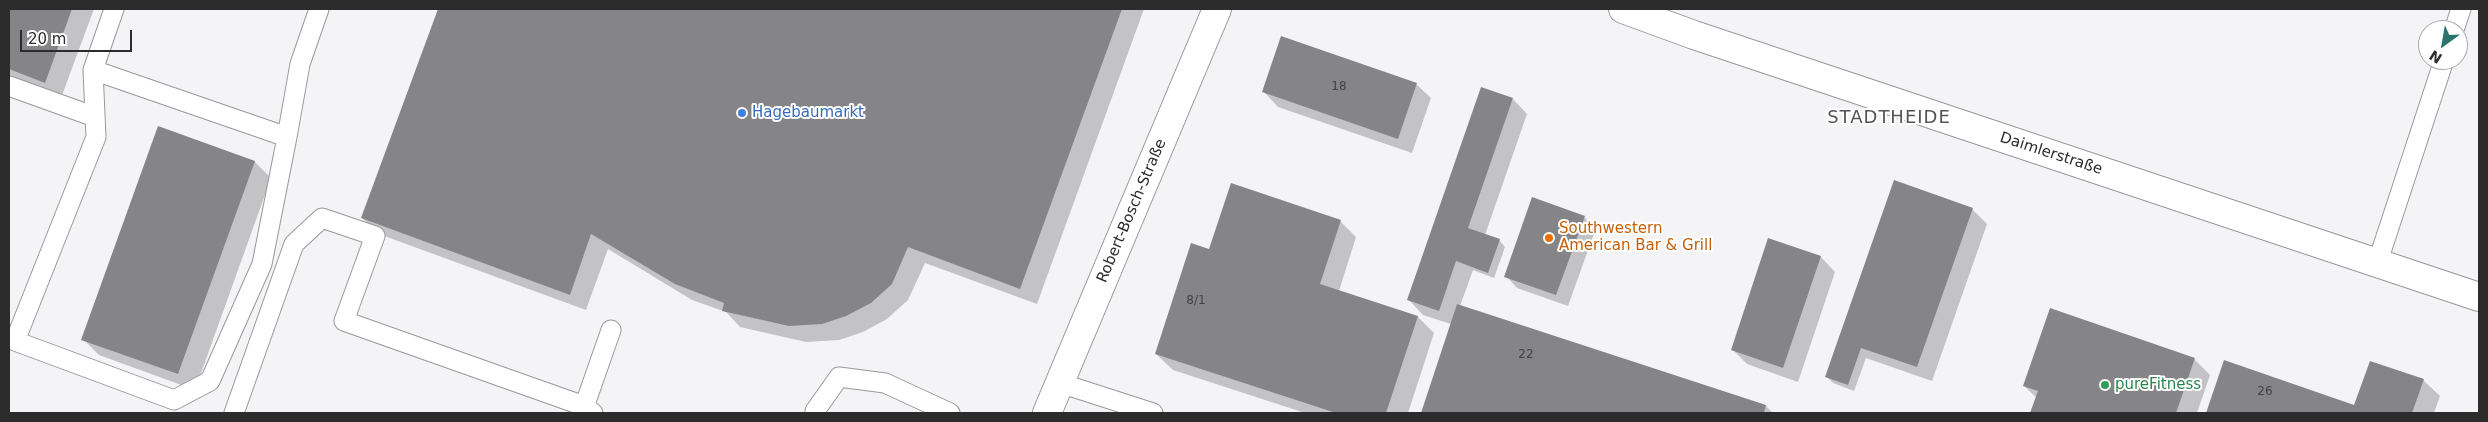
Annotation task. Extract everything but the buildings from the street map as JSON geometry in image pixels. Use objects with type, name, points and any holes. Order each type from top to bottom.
[{"type":"street","name":"Robert-Bosch-Straße","points":[[1047,413],[1217,9]]},
{"type":"street","name":"Daimlerstraße","points":[[1623,9],[1694,35],[2479,297]]},
{"type":"lane","points":[[114,9],[92,70],[96,136],[16,341],[174,400],[210,381],[262,264],[300,64],[319,9]]},
{"type":"lane","points":[[92,70],[287,137]]},
{"type":"lane","points":[[2378,262],[2441,70]]},
{"type":"lane","points":[[9,86],[95,117]]},
{"type":"lane","points":[[234,413],[294,244],[322,218],[375,236],[344,321],[587,411],[611,330]]},
{"type":"lane","points":[[814,412],[839,377],[885,383],[950,413]]},
{"type":"lane","points":[[1060,384],[1153,413]]},
{"type":"place","name":"Hagebaumarkt","points":[[742,113]]},
{"type":"place","name":"Southwestern American Bar & Grill","points":[[1549,238]]},
{"type":"place","name":"pureFitness","points":[[2105,385]]},
{"type":"district","name":"STADTHEIDE","points":[[1889,118]]}]
